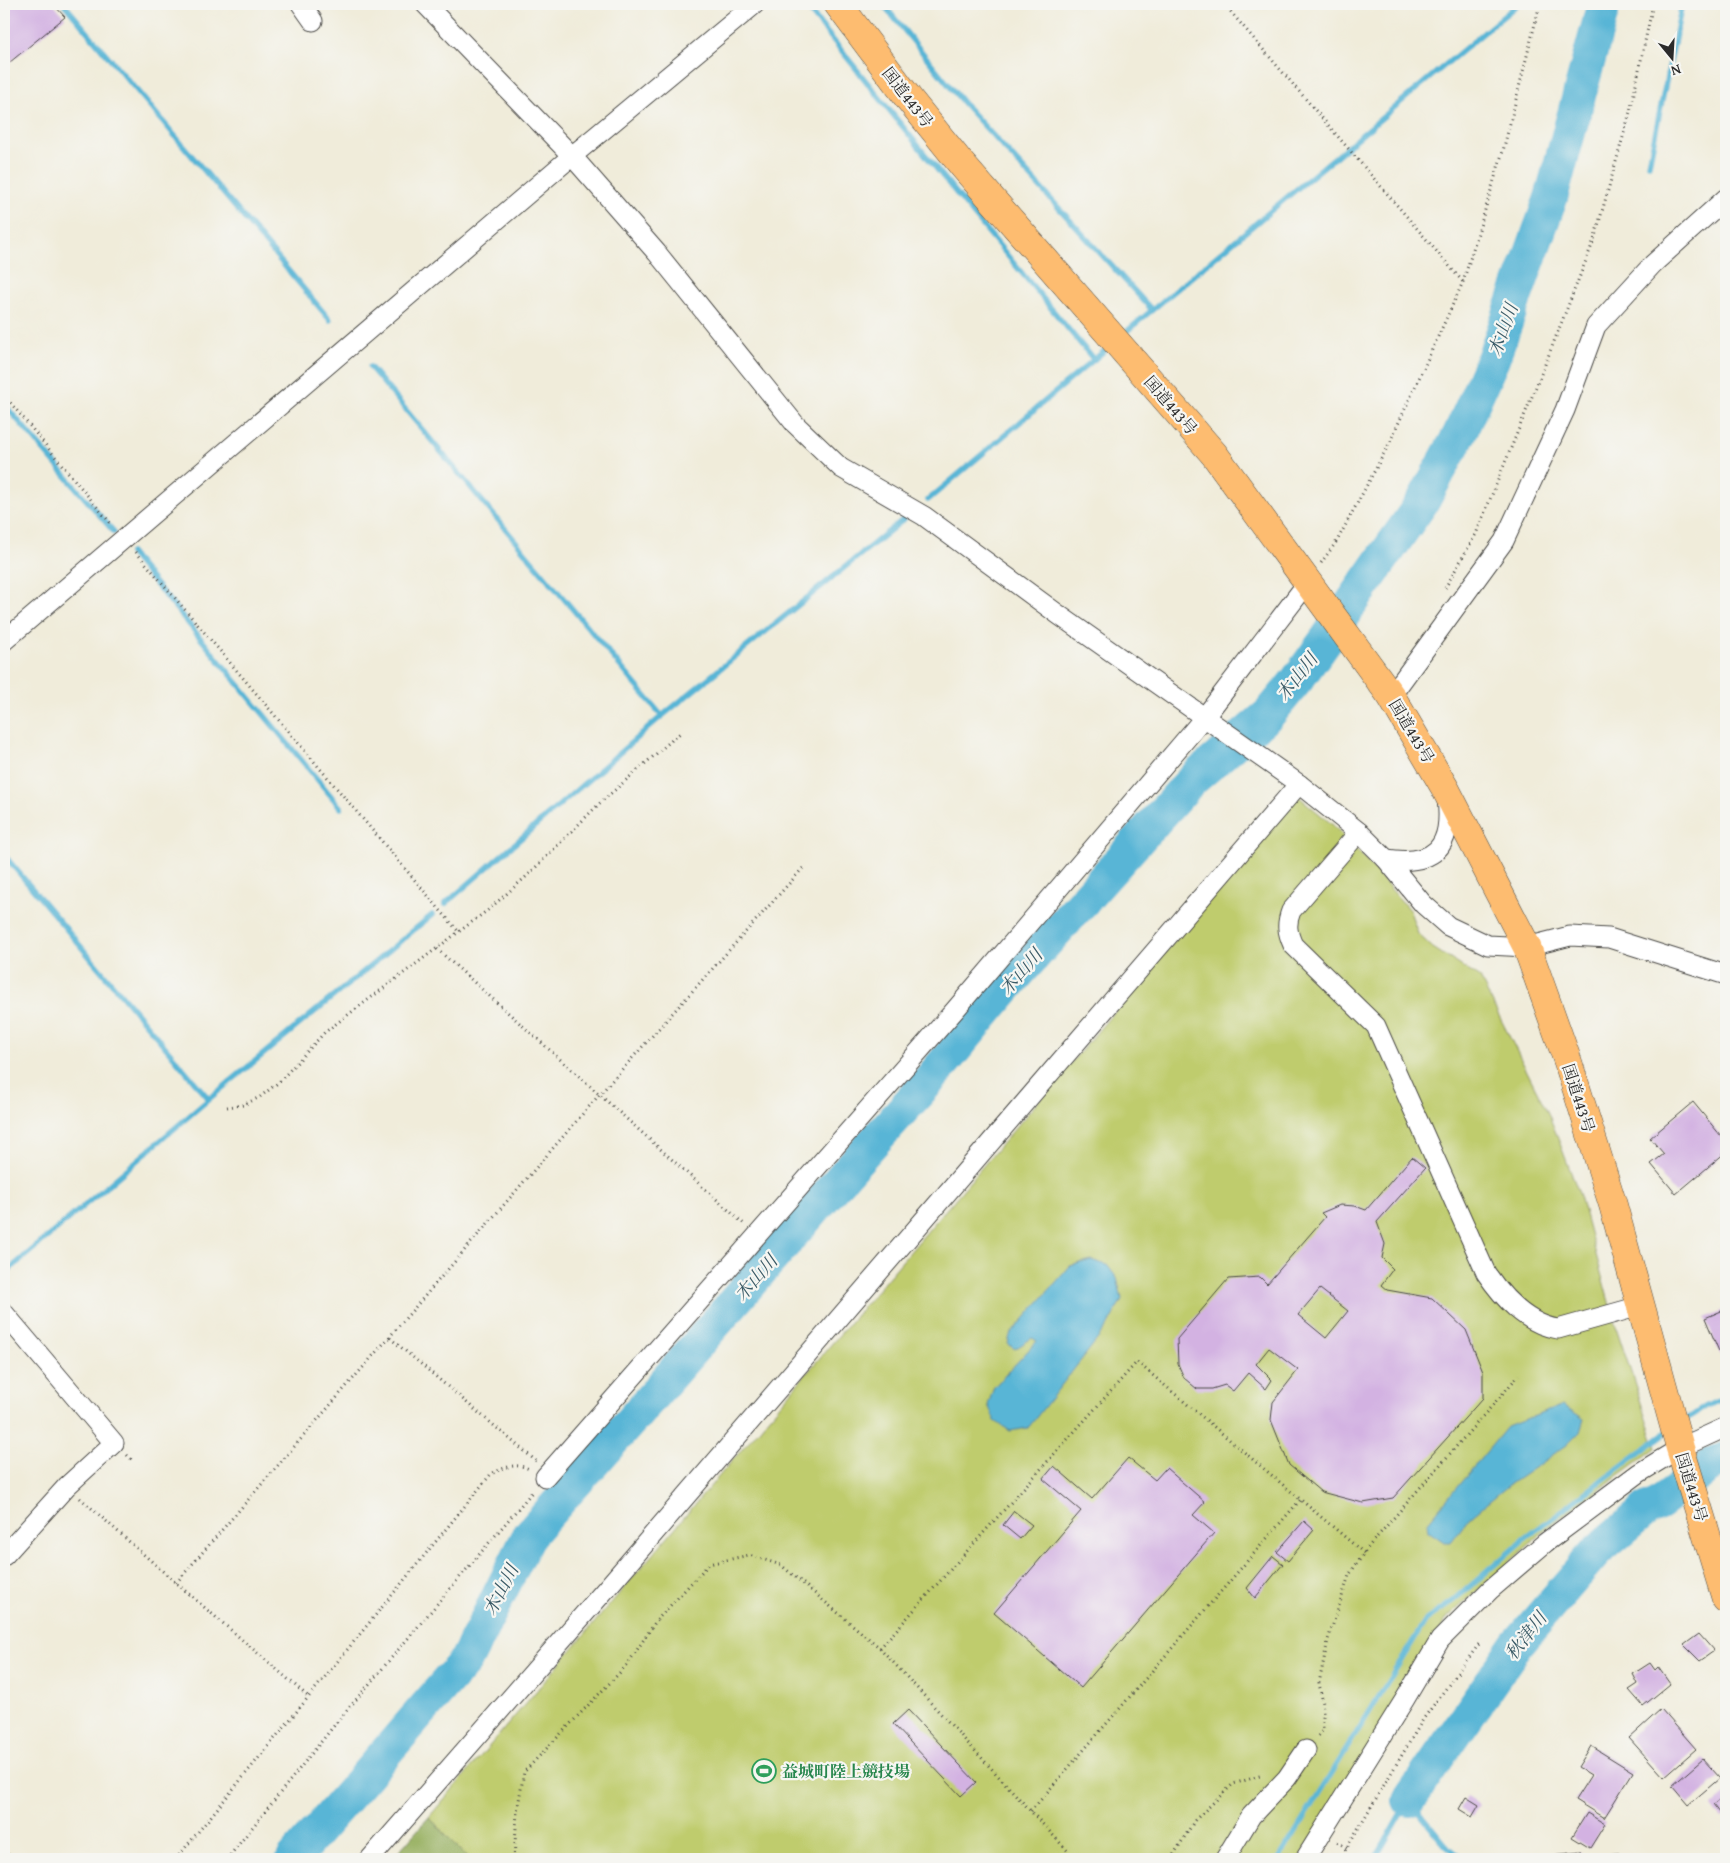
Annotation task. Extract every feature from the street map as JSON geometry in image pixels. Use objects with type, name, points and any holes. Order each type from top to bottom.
[{"type":"highway","name":"国道443号","points":[[838,4],[909,99],[957,158],[1214,454],[1387,690],[1446,788],[1526,947],[1568,1062],[1608,1187],[1676,1434],[1726,1599]]},
{"type":"street","points":[[302,4],[313,21]]},
{"type":"street","points":[[425,4],[572,156],[657,253],[795,424],[841,468],[924,516],[1204,718],[1295,780],[1359,832],[1386,859],[1423,904],[1448,926],[1488,945],[1526,947],[1570,936],[1610,938],[1726,975]]},
{"type":"street","points":[[4,641],[572,156],[755,4]]},
{"type":"street","points":[[1387,690],[1504,541],[1565,410],[1596,326],[1653,264],[1726,198]]},
{"type":"street","points":[[545,1477],[955,1010],[1204,718],[1308,582]]},
{"type":"street","points":[[370,1859],[606,1589],[1295,780]]},
{"type":"street","points":[[1386,859],[1406,862],[1423,859],[1439,848],[1446,837],[1449,814],[1446,788]]},
{"type":"street","points":[[1359,832],[1291,911],[1287,922],[1288,934],[1293,945],[1376,1026],[1486,1273],[1510,1303],[1532,1321],[1544,1327],[1558,1329],[1640,1306]]},
{"type":"street","points":[[4,1313],[114,1442],[67,1486],[4,1556]]},
{"type":"street","points":[[1305,1859],[1440,1640],[1490,1590],[1545,1543],[1639,1473],[1676,1434],[1726,1427]]},
{"type":"street","points":[[1225,1859],[1251,1816],[1287,1778],[1306,1750]]},
{"type":"path","points":[[1224,4],[1463,282]]},
{"type":"path","points":[[1308,582],[1337,541],[1389,444],[1463,282],[1503,151],[1540,4]]},
{"type":"path","points":[[1443,591],[1476,534],[1594,240],[1630,112],[1653,4]]},
{"type":"path","points":[[4,395],[124,539],[458,931]]},
{"type":"path","points":[[227,1107],[243,1105],[260,1096],[279,1082],[324,1032],[488,910],[527,876],[600,803],[680,733]]},
{"type":"path","points":[[176,1584],[600,1094],[803,868]]},
{"type":"path","points":[[437,949],[756,1235]]},
{"type":"path","points":[[390,1338],[537,1462],[545,1477]]},
{"type":"path","points":[[880,1648],[1137,1362],[1364,1553]]},
{"type":"path","points":[[1306,1750],[1323,1730],[1323,1704],[1319,1683],[1328,1640],[1349,1575],[1364,1553],[1519,1375]]},
{"type":"path","points":[[176,1859],[310,1698],[491,1474],[506,1466],[525,1467],[545,1477]]},
{"type":"path","points":[[227,1859],[338,1722],[545,1477]]},
{"type":"path","points":[[67,1486],[176,1584],[310,1698]]},
{"type":"path","points":[[1031,1811],[1301,1499]]},
{"type":"path","points":[[514,1859],[517,1812],[524,1772],[627,1665],[656,1621],[709,1564],[750,1554],[781,1564],[880,1648],[1075,1859]]},
{"type":"path","points":[[1340,1859],[1424,1718],[1479,1644]]},
{"type":"path","points":[[1171,1859],[1194,1820],[1233,1784],[1268,1773]]},
{"type":"path","points":[[4,1851],[13,1859]]},
{"type":"green space","points":[[1298,796],[1333,825],[1366,860],[1410,911],[1418,934],[1433,948],[1480,978],[1549,1115],[1580,1196],[1615,1324],[1656,1448],[1550,1526],[1448,1617],[1299,1859],[469,1859],[429,1817]]},
{"type":"green space","points":[[429,1817],[469,1859],[392,1859]]},
{"type":"water","points":[[1091,1260],[1107,1265],[1117,1278],[1122,1299],[1107,1327],[1028,1428],[1010,1431],[995,1421],[988,1405],[994,1387],[1037,1341],[1032,1338],[1015,1349],[1008,1344],[1010,1335],[1070,1266]]},
{"type":"water","points":[[1563,1405],[1584,1419],[1580,1432],[1567,1445],[1509,1485],[1470,1517],[1451,1542],[1444,1542],[1428,1531],[1427,1523],[1507,1427]]},
{"type":"building","points":[[4,4],[53,4],[65,17],[4,67]]},
{"type":"building","points":[[1693,1102],[1726,1142],[1726,1152],[1676,1194],[1651,1164],[1664,1154],[1650,1138]]},
{"type":"building","points":[[1412,1157],[1425,1168],[1377,1222],[1385,1244],[1382,1258],[1393,1269],[1381,1285],[1387,1290],[1432,1298],[1466,1330],[1483,1372],[1483,1398],[1393,1498],[1363,1503],[1321,1492],[1289,1465],[1271,1420],[1273,1402],[1298,1370],[1269,1348],[1256,1364],[1272,1380],[1266,1389],[1248,1373],[1233,1391],[1225,1385],[1212,1389],[1197,1389],[1184,1378],[1178,1364],[1177,1339],[1228,1279],[1260,1277],[1267,1284],[1325,1217],[1321,1213],[1340,1205],[1355,1206],[1366,1210]],"holes":[[[1320,1289],[1348,1311],[1326,1338],[1298,1315]]]},
{"type":"building","points":[[1726,1309],[1726,1368],[1705,1318]]},
{"type":"building","points":[[1128,1458],[1155,1480],[1166,1468],[1205,1502],[1193,1515],[1214,1533],[1081,1688],[994,1613],[1081,1511],[1043,1479],[1054,1466],[1092,1499]]},
{"type":"building","points":[[1014,1511],[1032,1525],[1020,1539],[1003,1525]]},
{"type":"building","points":[[1304,1521],[1314,1530],[1288,1561],[1277,1552]]},
{"type":"building","points":[[1273,1556],[1283,1564],[1255,1598],[1247,1588]]},
{"type":"building","points":[[1699,1634],[1714,1651],[1700,1661],[1684,1645]]},
{"type":"building","points":[[1650,1663],[1655,1670],[1658,1667],[1670,1684],[1643,1706],[1629,1690],[1638,1684],[1633,1674]]},
{"type":"building","points":[[1661,1709],[1696,1749],[1664,1777],[1629,1738]]},
{"type":"building","points":[[908,1710],[976,1782],[961,1796],[893,1724]]},
{"type":"building","points":[[1591,1746],[1633,1772],[1604,1818],[1575,1800],[1591,1775],[1578,1767]]},
{"type":"building","points":[[1703,1759],[1720,1778],[1688,1805],[1672,1786]]},
{"type":"building","points":[[1726,1794],[1726,1816],[1723,1818],[1713,1805]]},
{"type":"building","points":[[1466,1797],[1479,1805],[1472,1817],[1459,1809]]},
{"type":"building","points":[[1587,1813],[1605,1824],[1590,1848],[1572,1837]]},
{"type":"building","points":[[1581,1852],[1581,1859],[1541,1859],[1541,1856]]},
{"type":"building","points":[[1620,1854],[1620,1859],[1604,1859],[1603,1855]]},
{"type":"waterway","points":[[64,4],[330,320]]},
{"type":"waterway","points":[[804,4],[973,214],[1094,360]]},
{"type":"waterway","points":[[883,4],[965,105],[1152,310]]},
{"type":"waterway","points":[[1121,336],[1518,4]]},
{"type":"waterway","name":"木山川","points":[[293,1859],[466,1660],[529,1535],[636,1415],[849,1169],[926,1084],[1017,975],[1192,780],[1269,714],[1297,680],[1325,641],[1423,501],[1459,435],[1493,359],[1551,198],[1604,4]]},
{"type":"waterway","points":[[1649,164],[1682,4]]},
{"type":"waterway","points":[[928,500],[1110,346]]},
{"type":"waterway","points":[[370,367],[662,716]]},
{"type":"waterway","points":[[4,404],[114,532]]},
{"type":"waterway","points":[[445,904],[662,716],[904,519]]},
{"type":"waterway","points":[[130,553],[341,808]]},
{"type":"waterway","points":[[4,855],[209,1099]]},
{"type":"waterway","points":[[4,1274],[209,1099],[432,915]]},
{"type":"waterway","points":[[1680,1424],[1705,1407],[1726,1397]]},
{"type":"waterway","points":[[1279,1859],[1426,1620],[1452,1602],[1523,1540],[1668,1431]]},
{"type":"waterway","name":"秋津川","points":[[1409,1800],[1518,1643],[1596,1552],[1648,1508],[1659,1503],[1712,1464],[1726,1459]]},
{"type":"waterway","points":[[1375,1859],[1409,1800],[1446,1845],[1463,1859]]},
{"type":"place","name":"益城町陸上競技場","points":[[764,1771]]}]
